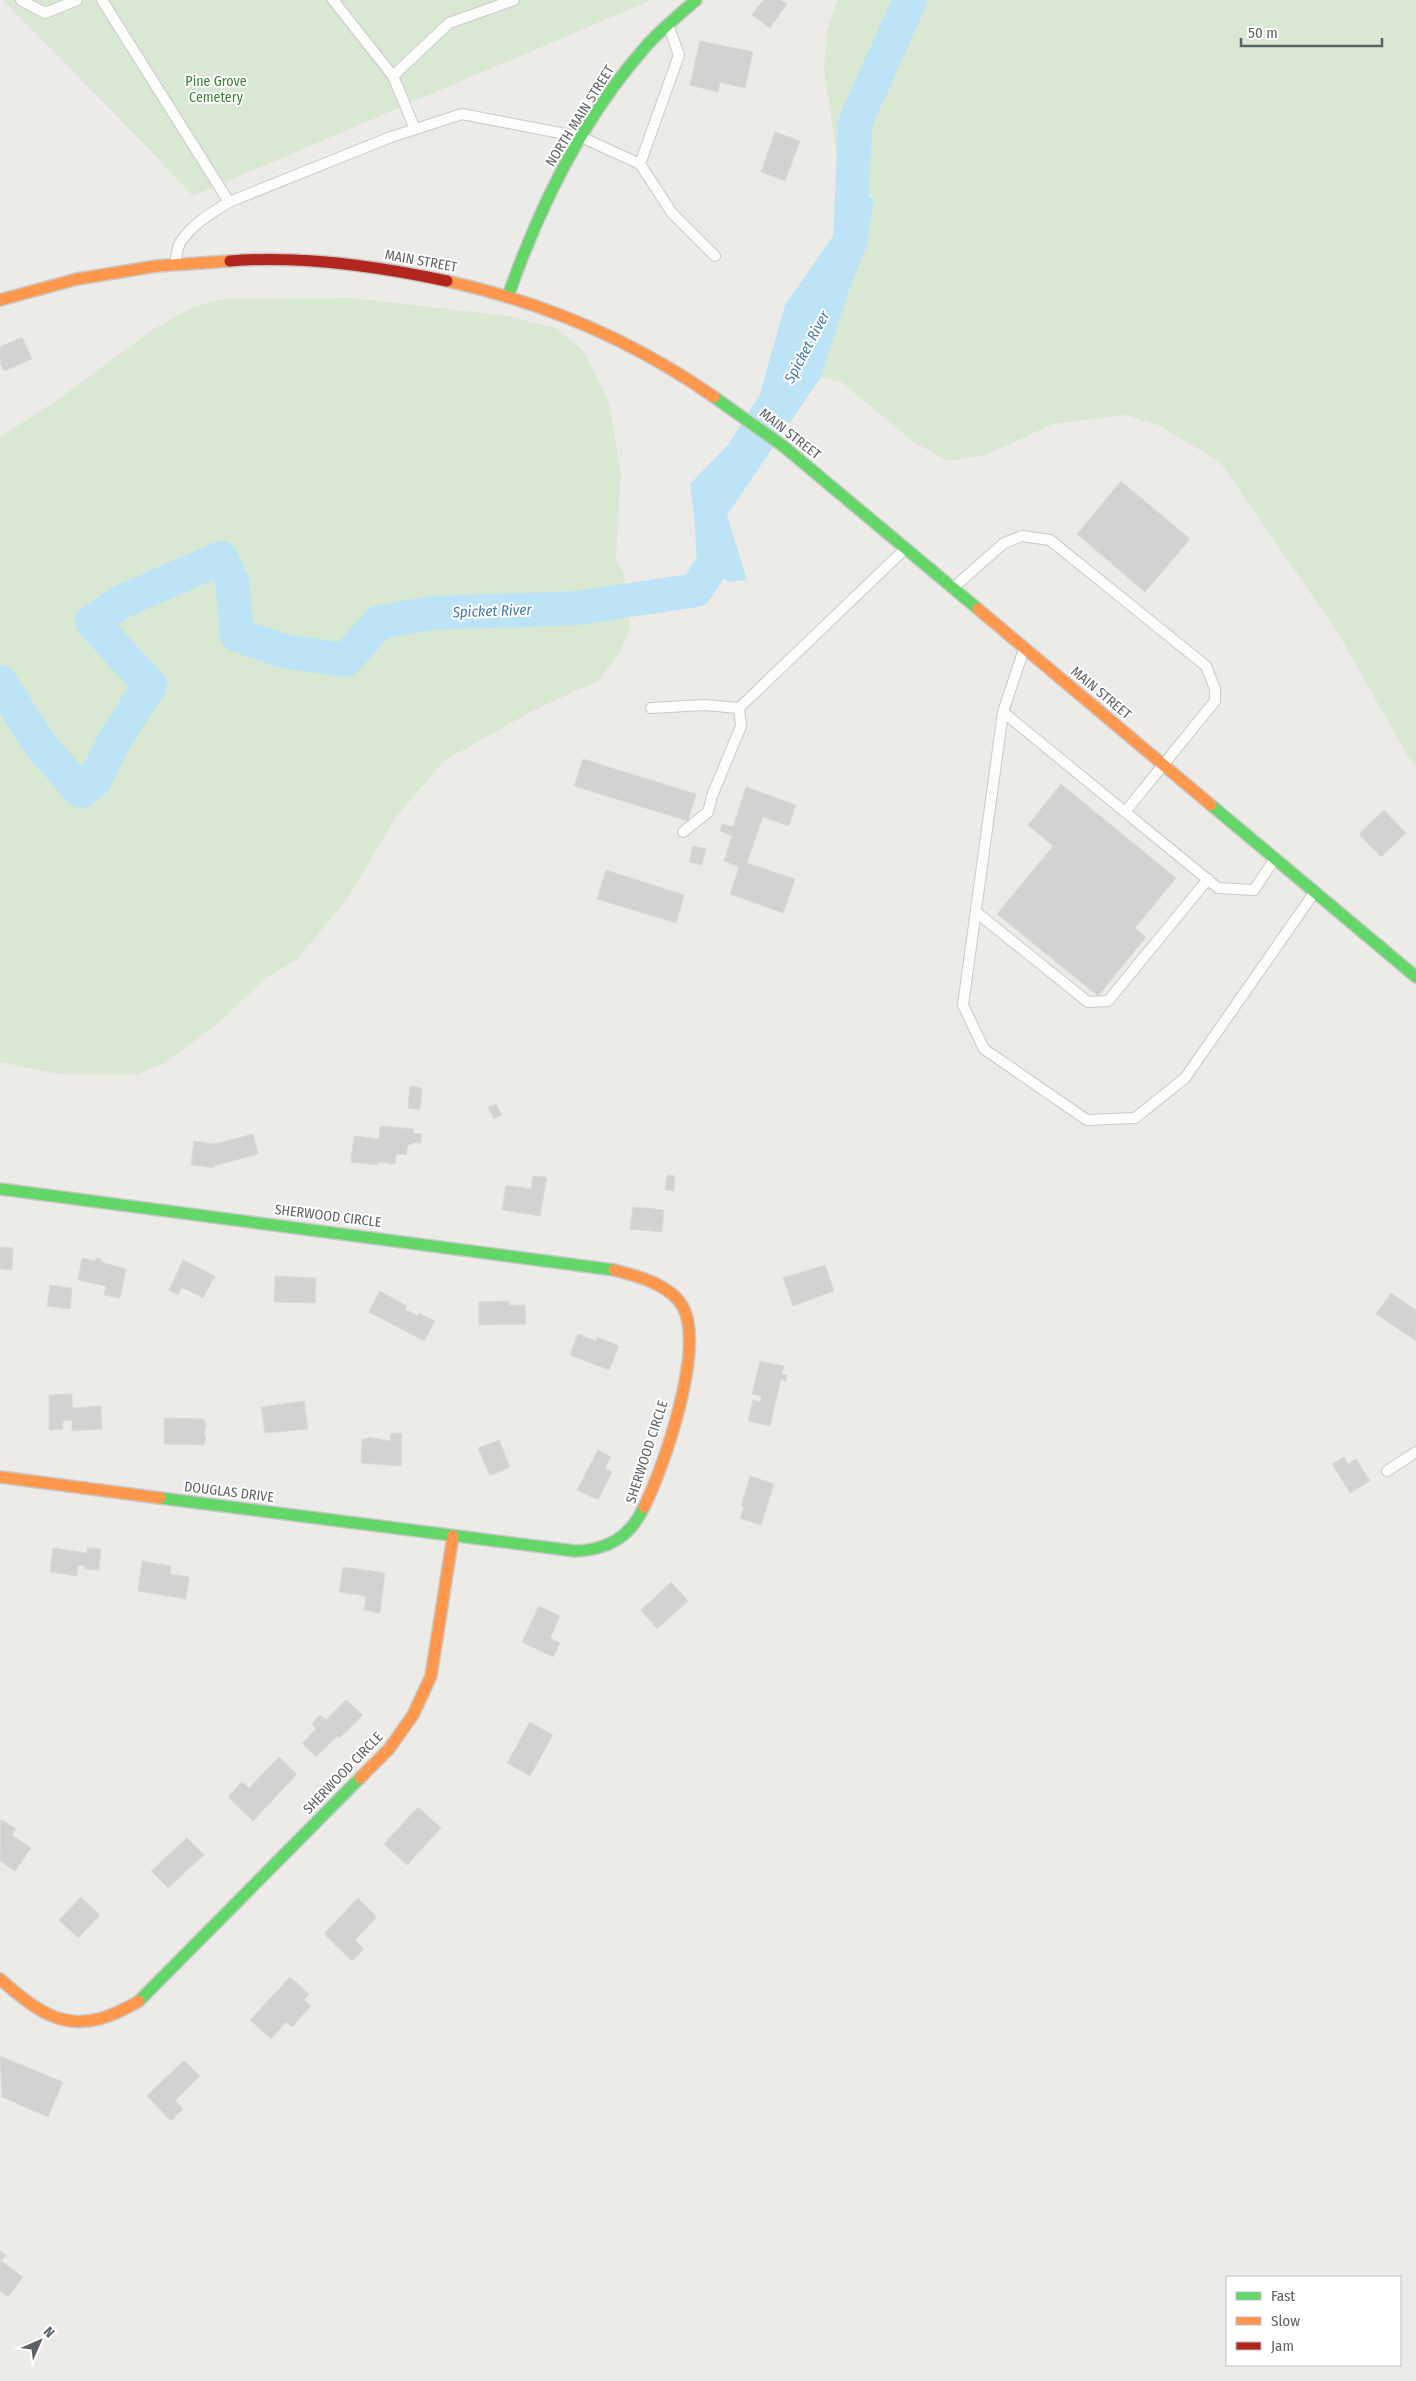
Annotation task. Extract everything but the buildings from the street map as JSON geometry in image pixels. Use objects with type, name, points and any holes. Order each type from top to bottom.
[{"type":"street","name":"NORTH MAIN STREET","points":[[508,296],[519,264],[566,163],[581,137],[615,84],[644,48],[696,0]]},
{"type":"street","name":"MAIN STREET","points":[[0,300],[87,276],[175,264],[285,260],[352,265],[438,278],[508,296],[543,308],[626,344],[705,389],[783,446],[1316,891],[1416,977]]},
{"type":"street","name":"SHERWOOD CIRCLE","points":[[0,1189],[583,1264],[626,1273],[667,1290],[683,1306],[690,1327],[689,1349],[681,1392],[664,1455],[650,1497],[640,1517],[630,1531],[608,1546],[587,1552],[453,1536],[430,1676],[413,1714],[389,1749],[141,2000],[122,2013],[102,2021],[79,2023],[56,2019],[36,2009],[0,1979]]},
{"type":"street","name":"DOUGLAS DRIVE","points":[[0,1477],[453,1536]]},
{"type":"lane","points":[[21,0],[45,13],[77,0]]},
{"type":"lane","points":[[102,0],[229,202]]},
{"type":"lane","points":[[333,0],[393,76],[415,129]]},
{"type":"lane","points":[[393,76],[449,23],[514,0]]},
{"type":"lane","points":[[640,164],[679,55],[669,26]]},
{"type":"lane","points":[[175,264],[179,244],[208,215],[229,202],[391,136],[462,114],[581,137],[640,164],[672,213],[715,256]]},
{"type":"lane","points":[[953,588],[1004,543],[1022,536],[1050,540],[1206,666],[1215,689],[1215,701],[1125,812]]},
{"type":"lane","points":[[652,708],[704,705],[739,708],[906,548]]},
{"type":"lane","points":[[1025,648],[1003,712],[963,1006],[984,1049],[1087,1120],[1135,1118],[1186,1078],[1316,891]]},
{"type":"lane","points":[[683,832],[708,812],[712,796],[741,726],[739,708]]},
{"type":"lane","points":[[1003,712],[1218,888],[1254,890],[1276,858]]},
{"type":"lane","points":[[976,912],[1088,1002],[1108,1001],[1208,879]]},
{"type":"lane","points":[[1388,1471],[1416,1452]]},
{"type":"green space","name":"Pine Grove Cemetery","points":[[2,0],[651,0],[193,196]]},
{"type":"green space","points":[[837,0],[1416,0],[1416,767],[1407,755],[1338,633],[1220,462],[1158,425],[1125,415],[1053,424],[986,455],[947,461],[912,441],[841,382],[821,377],[850,288],[867,245],[874,197],[837,158],[824,69],[827,31]]},
{"type":"green space","points":[[351,298],[509,316],[558,329],[584,352],[609,403],[621,473],[616,561],[624,573],[630,629],[618,655],[598,681],[538,708],[445,760],[395,818],[348,898],[296,960],[266,978],[218,1023],[165,1063],[136,1075],[58,1074],[0,1062],[0,437],[63,396],[152,330],[192,307],[224,299]]},
{"type":"water","points":[[874,197],[867,245],[850,288],[821,377],[727,515],[747,580],[730,582],[700,567],[690,484],[728,445],[760,394],[785,305],[840,226],[844,199]]},
{"type":"waterway","name":"Spicket River","points":[[850,243],[855,123],[910,0]]},
{"type":"waterway","name":"Spicket River","points":[[0,682],[41,746],[81,791],[95,780],[114,741],[150,685],[92,622],[121,602],[221,558],[232,581],[237,635],[283,651],[345,660],[380,622],[432,613],[578,608],[696,590],[714,562],[712,527]]},
{"type":"traffic: fast","points":[[508,296],[549,195],[584,131],[603,101],[648,44],[696,0]]},
{"type":"traffic: fast","points":[[714,397],[783,446],[978,609]]},
{"type":"traffic: fast","points":[[1211,805],[1416,977]]},
{"type":"traffic: fast","points":[[0,1189],[614,1270]]},
{"type":"traffic: fast","points":[[160,1498],[575,1551],[598,1548],[617,1540],[632,1526],[644,1507]]},
{"type":"traffic: fast","points":[[139,2001],[360,1778]]},
{"type":"traffic: slow","points":[[0,300],[77,279],[157,266],[230,261]]},
{"type":"traffic: slow","points":[[447,281],[518,300],[586,326],[652,358],[714,397]]},
{"type":"traffic: slow","points":[[978,609],[1211,805]]},
{"type":"traffic: slow","points":[[614,1270],[652,1282],[670,1292],[683,1307],[688,1326],[689,1350],[686,1378],[679,1407],[662,1465],[644,1507]]},
{"type":"traffic: slow","points":[[0,1477],[160,1498]]},
{"type":"traffic: slow","points":[[360,1778],[389,1749],[413,1715],[431,1676],[453,1536]]},
{"type":"traffic: slow","points":[[0,1979],[34,2006],[50,2015],[65,2020],[99,2019],[139,2001]]},
{"type":"traffic: jam","points":[[230,261],[284,259],[339,263],[367,266],[447,281]]}]
